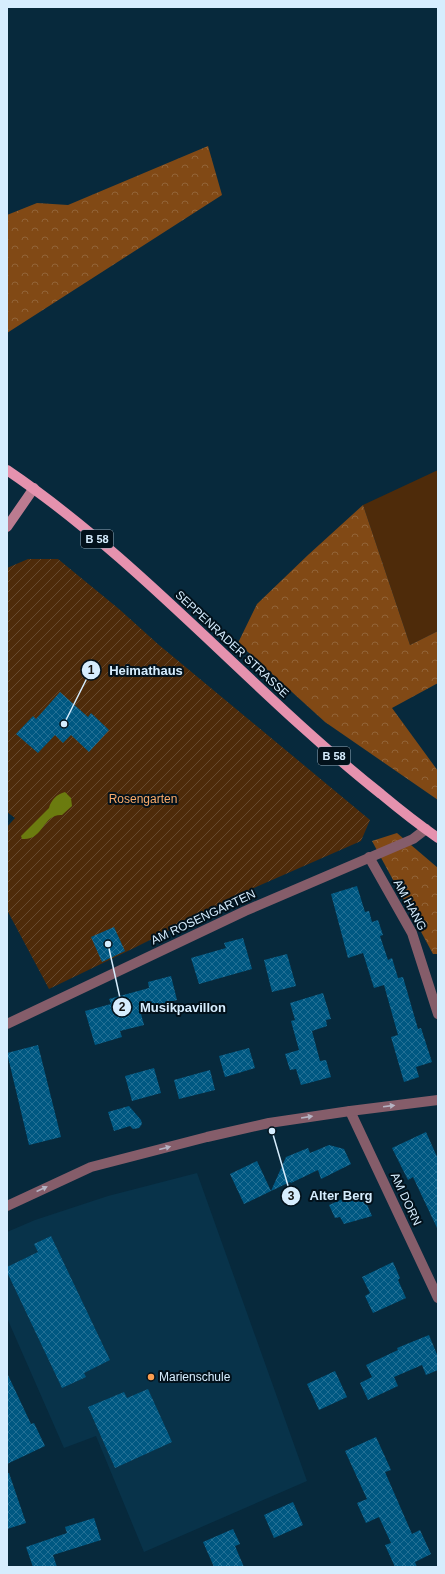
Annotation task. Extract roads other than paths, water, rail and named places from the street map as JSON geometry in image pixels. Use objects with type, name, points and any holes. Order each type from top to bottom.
[{"type":"main road","name":"SEPPENRADER STRASSE","points":[[7,470],[34,488],[89,532],[158,592],[247,677],[348,768],[438,838]]},
{"type":"street","points":[[7,527],[34,488]]},
{"type":"street","name":"AM ROSENGARTEN","points":[[7,1024],[245,912],[413,839],[426,830]]},
{"type":"street","name":"AM HANG","points":[[369,857],[412,933],[438,1014]]},
{"type":"street","points":[[7,1206],[93,1166],[206,1137],[269,1123],[438,1100]]},
{"type":"street","name":"AM DORN","points":[[350,1111],[438,1298]]},
{"type":"place","name":"Heimathaus","points":[[64,724]]},
{"type":"place","name":"Musikpavillon","points":[[108,944]]},
{"type":"place","name":"Alter Berg","points":[[272,1131]]},
{"type":"place","name":"Marienschule","points":[[151,1377]]},
{"type":"park label","name":"Rosengarten","points":[[143,799]]}]
